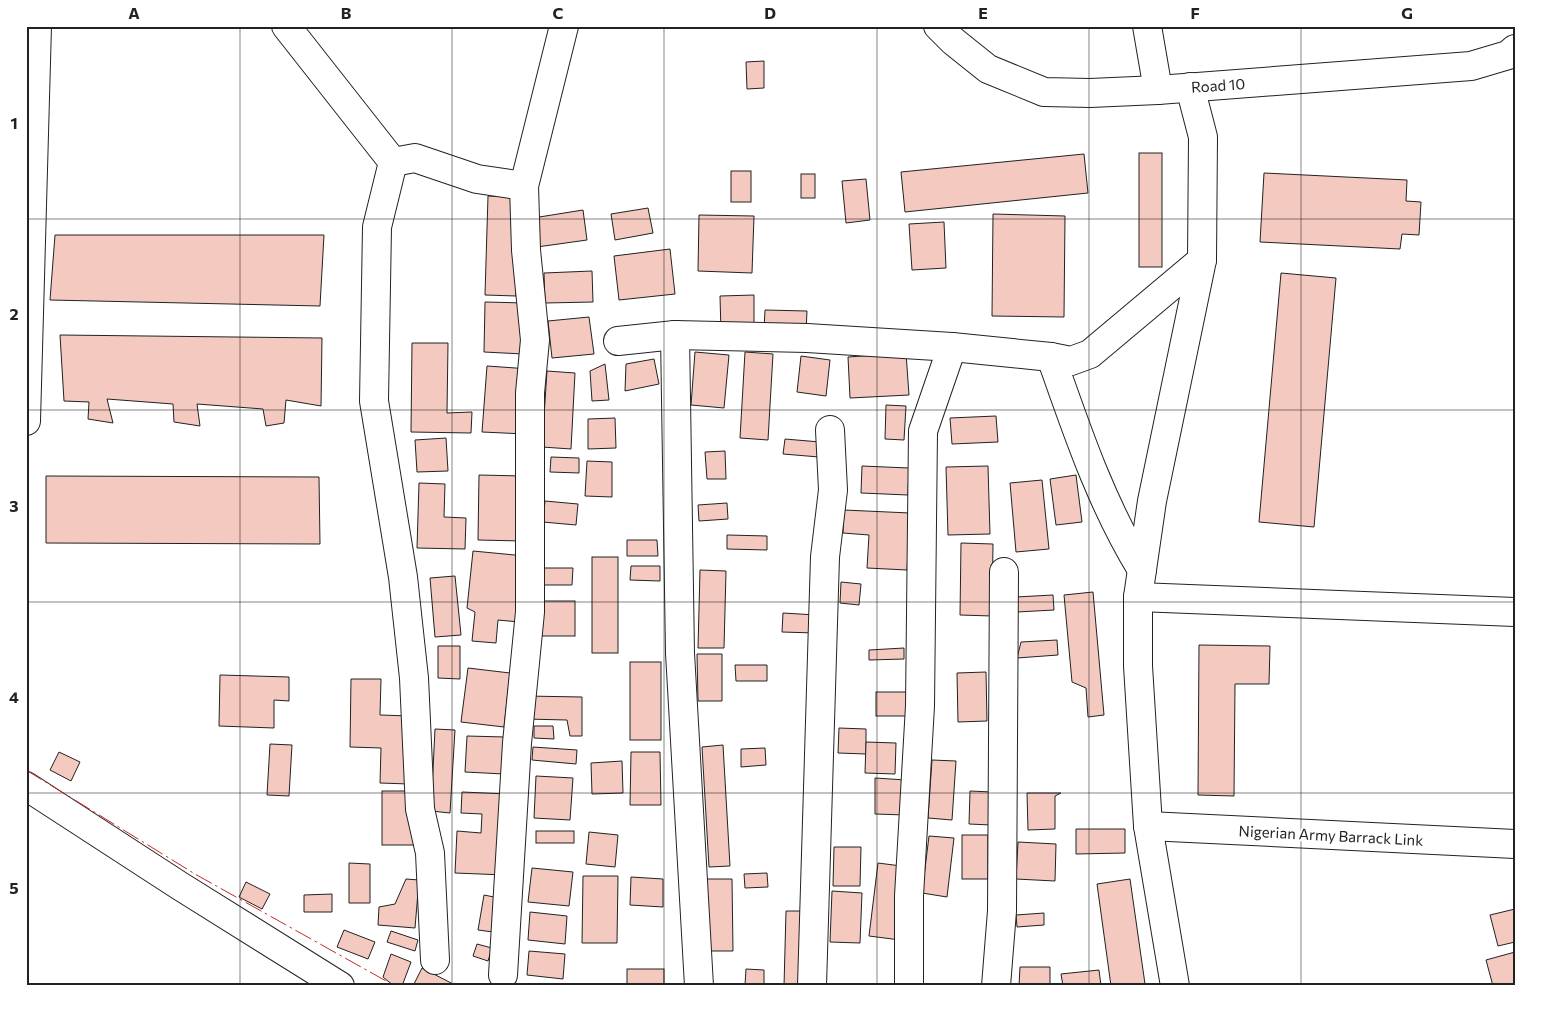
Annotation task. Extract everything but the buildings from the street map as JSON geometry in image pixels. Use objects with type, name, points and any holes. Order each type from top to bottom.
[{"type":"street","points":[[26,421],[38,26]]},
{"type":"street","points":[[286,26],[393,162]]},
{"type":"street","points":[[503,975],[517,743],[530,612],[530,394],[535,340],[526,250],[524,186],[564,26]]},
{"type":"street","name":"Road 10","points":[[938,26],[953,41],[988,69],[1044,92],[1090,93],[1158,90],[1471,66],[1508,55],[1515,49]]},
{"type":"street","points":[[1147,26],[1158,90]]},
{"type":"street","points":[[1175,986],[1148,826],[1138,666],[1140,584],[1152,501],[1202,260],[1204,137],[1190,87]]},
{"type":"street","points":[[393,162],[415,158],[477,180],[524,186]]},
{"type":"street","points":[[393,162],[377,227],[374,400],[406,605],[414,678],[420,809],[430,853],[435,960]]},
{"type":"street","points":[[618,341],[675,335],[807,338],[1051,356],[1071,361],[1090,354],[1202,260]]},
{"type":"street","points":[[675,335],[680,653],[699,986]]},
{"type":"street","points":[[910,986],[909,896],[920,706],[923,431],[952,348]]},
{"type":"street","points":[[1051,356],[1098,488],[1140,584]]},
{"type":"street","points":[[812,986],[825,556],[833,490],[830,430]]},
{"type":"street","points":[[996,986],[1002,911],[1004,572]]},
{"type":"street","points":[[1140,584],[1515,612]]},
{"type":"street","points":[[26,786],[180,886],[340,986]]},
{"type":"street","name":"Nigerian Army Barrack Link","points":[[1148,826],[1515,844]]},
{"type":"power","points":[[26,770],[195,874],[395,986]]}]
